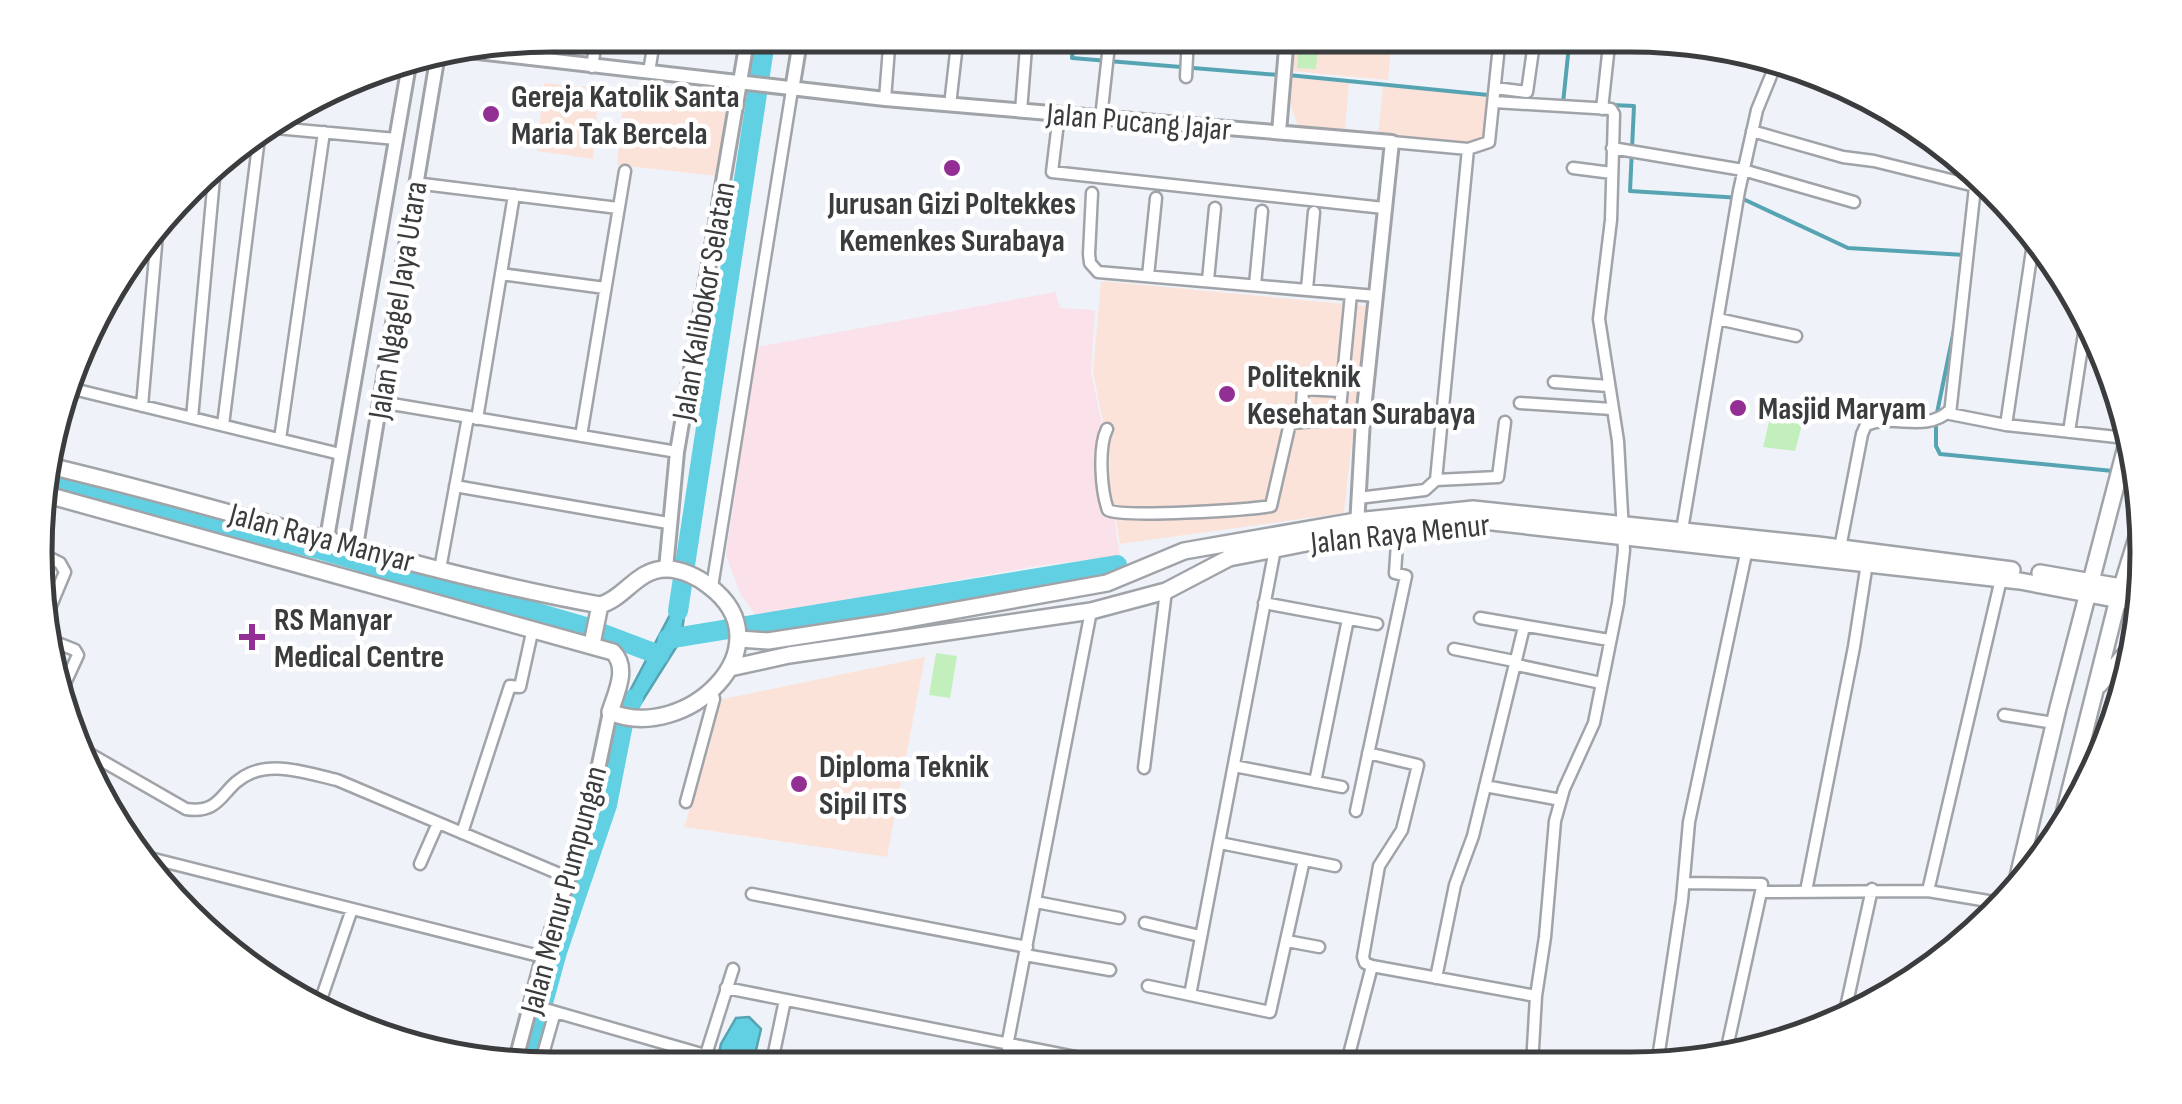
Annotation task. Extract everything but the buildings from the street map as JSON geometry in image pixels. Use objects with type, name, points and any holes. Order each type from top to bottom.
[{"type":"main road","points":[[2022,861],[2121,464]]},
{"type":"main road","name":"Jalan Raya Manyar","points":[[60,470],[150,490],[440,569],[600,605]]},
{"type":"main road","name":"Jalan Raya Manyar","points":[[56,497],[592,644]]},
{"type":"main road","name":"Jalan Raya Menur","points":[[738,630],[768,641],[1107,582],[1179,552],[1483,508],[1747,549],[1840,548],[2057,576],[2127,597]]},
{"type":"main road","name":"Jalan Raya Menur","points":[[730,668],[790,655],[1090,610],[1166,592],[1229,558],[1357,527],[1398,528],[1482,520],[1622,531],[1682,530],[1817,551],[1867,563],[2089,586]]},
{"type":"main road","points":[[2057,576],[2084,562],[2105,528]]},
{"type":"main road","points":[[1179,552],[1180,568],[1194,576]]},
{"type":"main road","points":[[2070,788],[2129,560]]},
{"type":"main road","points":[[1151,565],[1162,576],[1166,592]]},
{"type":"main road","points":[[668,569],[694,576],[724,599],[738,630],[730,668],[711,689],[672,716],[622,716],[620,661],[612,652],[592,644],[600,605],[615,598],[634,580],[668,569]]},
{"type":"main road","name":"Jalan Raya Menur","points":[[2119,593],[2127,593]]},
{"type":"main road","points":[[992,603],[996,624]]},
{"type":"main road","points":[[974,606],[978,628]]},
{"type":"main road","points":[[2093,695],[2116,666]]},
{"type":"street","points":[[592,66],[594,52]]},
{"type":"street","points":[[649,72],[652,52]]},
{"type":"street","name":"Jalan Kalibokor Selatan","points":[[668,569],[668,524],[677,452],[746,84],[747,52]]},
{"type":"street","points":[[712,587],[785,89],[796,52]]},
{"type":"street","points":[[885,99],[889,52]]},
{"type":"street","points":[[950,105],[956,52]]},
{"type":"street","points":[[1021,111],[1026,52]]},
{"type":"street","points":[[1102,118],[1108,52]]},
{"type":"street","points":[[1186,71],[1187,52]]},
{"type":"street","points":[[1279,132],[1286,52]]},
{"type":"street","points":[[1495,96],[1499,52]]},
{"type":"street","points":[[1495,96],[1527,92],[1533,52]]},
{"type":"street","points":[[1603,105],[1608,52]]},
{"type":"street","name":"Jalan Pucang Jajar","points":[[504,55],[885,99],[1468,149],[1485,145],[1492,136],[1495,96]]},
{"type":"street","name":"Jalan Ngagel Jaya Utara","points":[[356,546],[436,67]]},
{"type":"street","name":"Jalan Ngagel Jaya Utara","points":[[327,538],[407,74]]},
{"type":"street","points":[[1682,530],[1739,190],[1752,132],[1772,74]]},
{"type":"street","points":[[1495,96],[1603,105],[1614,113],[1610,220],[1599,319],[1618,442],[1622,531],[1618,603],[1592,729],[1560,800],[1550,856],[1532,1052]]},
{"type":"street","points":[[1059,114],[1052,172],[1384,208]]},
{"type":"street","points":[[286,130],[396,138]]},
{"type":"street","points":[[280,439],[324,132]]},
{"type":"street","points":[[1752,132],[1843,157],[1966,182]]},
{"type":"street","points":[[1357,527],[1392,142]]},
{"type":"street","points":[[223,426],[259,148]]},
{"type":"street","points":[[1615,148],[1743,170],[1854,202]]},
{"type":"street","points":[[1358,498],[1426,490],[1436,480],[1468,149]]},
{"type":"street","points":[[1573,168],[1612,173]]},
{"type":"street","points":[[581,436],[625,171]]},
{"type":"street","points":[[416,182],[618,208]]},
{"type":"street","points":[[192,418],[213,185]]},
{"type":"street","points":[[1951,414],[1973,189]]},
{"type":"street","points":[[1092,193],[1088,254],[1095,270],[1376,296]]},
{"type":"street","points":[[440,569],[514,195]]},
{"type":"street","points":[[1148,276],[1156,198]]},
{"type":"street","points":[[1208,280],[1215,208]]},
{"type":"street","points":[[1255,285],[1262,211]]},
{"type":"street","points":[[1306,289],[1314,212]]},
{"type":"street","points":[[142,406],[155,250]]},
{"type":"street","points":[[2006,425],[2031,255]]},
{"type":"street","points":[[501,274],[605,288]]},
{"type":"street","points":[[1339,419],[1351,294]]},
{"type":"street","points":[[1718,319],[1796,336]]},
{"type":"street","points":[[2068,432],[2083,341]]},
{"type":"street","points":[[1554,382],[1608,386]]},
{"type":"street","points":[[1301,420],[1304,389],[1341,391]]},
{"type":"street","points":[[79,391],[336,452],[341,457]]},
{"type":"street","points":[[380,402],[677,452]]},
{"type":"street","points":[[1520,402],[1612,409]]},
{"type":"street","points":[[1840,548],[1866,425],[1886,421],[1930,423],[1951,414],[2116,440]]},
{"type":"street","points":[[1107,428],[1103,436],[1106,507],[1113,514],[1148,513],[1271,506],[1290,423],[1364,419]]},
{"type":"street","points":[[1436,480],[1498,478],[1505,422]]},
{"type":"street","points":[[456,486],[668,524]]},
{"type":"street","points":[[1356,810],[1406,576],[1395,574],[1398,528]]},
{"type":"street","points":[[1190,995],[1275,549]]},
{"type":"street","points":[[1659,1050],[1689,822],[1747,549]]},
{"type":"street","points":[[52,559],[60,562],[65,572],[55,596]]},
{"type":"street","points":[[1806,891],[1867,563]]},
{"type":"street","points":[[1928,891],[2001,579]]},
{"type":"street","points":[[1144,768],[1166,592]]},
{"type":"street","points":[[1264,603],[1377,624]]},
{"type":"street","points":[[1006,1046],[1090,610]]},
{"type":"street","points":[[1316,782],[1348,618]]},
{"type":"street","points":[[1480,618],[1609,640]]},
{"type":"street","points":[[1436,978],[1454,891],[1485,786],[1524,626]]},
{"type":"street","points":[[462,833],[510,686],[520,687],[533,628]]},
{"type":"street","points":[[62,647],[78,655],[69,676]]},
{"type":"street","points":[[1454,649],[1601,682]]},
{"type":"street","points":[[686,802],[714,699],[711,689]]},
{"type":"street","points":[[2004,715],[2054,724]]},
{"type":"street","name":"Jalan Menur Pumpungan","points":[[522,1050],[545,1008],[543,957],[622,716]]},
{"type":"street","points":[[1368,754],[1418,765],[1402,830],[1378,866],[1362,956],[1365,964],[1536,996]]},
{"type":"street","points":[[98,758],[186,809],[202,811],[212,808],[251,772],[284,770],[353,785],[569,878]]},
{"type":"street","points":[[1234,766],[1342,787]]},
{"type":"street","points":[[1485,786],[1560,800]]},
{"type":"street","points":[[420,864],[438,822]]},
{"type":"street","points":[[1220,842],[1334,866]]},
{"type":"street","points":[[160,860],[543,957]]},
{"type":"street","points":[[1148,986],[1269,1012],[1304,860]]},
{"type":"street","points":[[1684,883],[1762,884],[1728,1042]]},
{"type":"street","points":[[1848,1001],[1872,890]]},
{"type":"street","points":[[1761,892],[1928,891],[1987,901]]},
{"type":"street","points":[[752,894],[1110,970]]},
{"type":"street","points":[[1036,902],[1119,918]]},
{"type":"street","points":[[323,996],[352,909]]},
{"type":"street","points":[[1145,923],[1200,936]]},
{"type":"street","points":[[1287,941],[1319,947]]},
{"type":"street","points":[[1350,1052],[1372,966]]},
{"type":"street","points":[[706,1052],[733,969]]},
{"type":"street","points":[[726,988],[1040,1052]]},
{"type":"street","points":[[774,1052],[785,1000]]},
{"type":"street","points":[[541,1051],[545,1008],[676,1052]]},
{"type":"shaded area","points":[[1294,52],[1391,52],[1388,80],[1292,71]]},
{"type":"shaded area","points":[[1293,77],[1349,83],[1345,130],[1298,126],[1289,100]]},
{"type":"shaded area","points":[[544,83],[599,88],[593,159],[537,151]]},
{"type":"shaded area","points":[[1383,86],[1495,97],[1491,145],[1378,135]]},
{"type":"shaded area","points":[[624,92],[727,101],[718,176],[617,165]]},
{"type":"shaded area","name":"Politeknik Kesehatan Surabaya","points":[[1101,281],[1367,306],[1344,513],[1120,544],[1110,486],[1110,457],[1093,372]]},
{"type":"shaded area","points":[[1056,292],[1060,308],[1095,310],[1091,373],[1109,457],[1109,486],[1120,556],[1037,566],[756,616],[740,593],[726,555],[756,347]]},
{"type":"shaded area","name":"Diploma Teknik Sipil ITS","points":[[925,657],[887,857],[684,827],[711,740],[710,721],[723,699]]},
{"type":"green space","points":[[1298,52],[1318,52],[1316,69],[1297,68]]},
{"type":"green space","points":[[649,127],[687,130],[686,146],[647,143]]},
{"type":"green space","points":[[1773,405],[1805,413],[1795,451],[1763,447]]},
{"type":"green space","points":[[936,653],[957,656],[950,698],[929,695]]},
{"type":"water","points":[[676,583],[688,584],[682,632],[636,711],[623,704],[672,611]]},
{"type":"water","points":[[749,1017],[761,1029],[756,1052],[719,1052],[736,1018]]},
{"type":"waterway","points":[[678,611],[763,52]]},
{"type":"waterway","points":[[1073,52],[1072,58],[1279,75]]},
{"type":"waterway","points":[[1563,103],[1568,52]]},
{"type":"waterway","points":[[1288,75],[1548,101]]},
{"type":"waterway","points":[[1612,105],[1634,106],[1630,191],[1741,198],[1848,248],[1965,255]]},
{"type":"waterway","points":[[1937,413],[1955,325]]},
{"type":"waterway","points":[[1936,423],[1940,454],[2113,471]]},
{"type":"waterway","points":[[57,484],[318,549],[586,627]]},
{"type":"waterway","points":[[668,639],[1117,565]]},
{"type":"waterway","points":[[601,633],[659,655]]},
{"type":"waterway","points":[[530,1051],[557,952],[607,805],[625,714],[633,699]]},
{"type":"place","name":"Gereja Katolik Santa Maria Tak Bercela","points":[[491,114]]},
{"type":"place","name":"Jurusan Gizi Poltekkes Kemenkes Surabaya","points":[[952,168]]},
{"type":"place","name":"Politeknik Kesehatan Surabaya","points":[[1227,394]]},
{"type":"place","name":"Masjid Maryam","points":[[1738,408]]},
{"type":"place","name":"RS Manyar Medical Centre","points":[[252,637]]},
{"type":"place","name":"Diploma Teknik Sipil ITS","points":[[799,784]]}]
